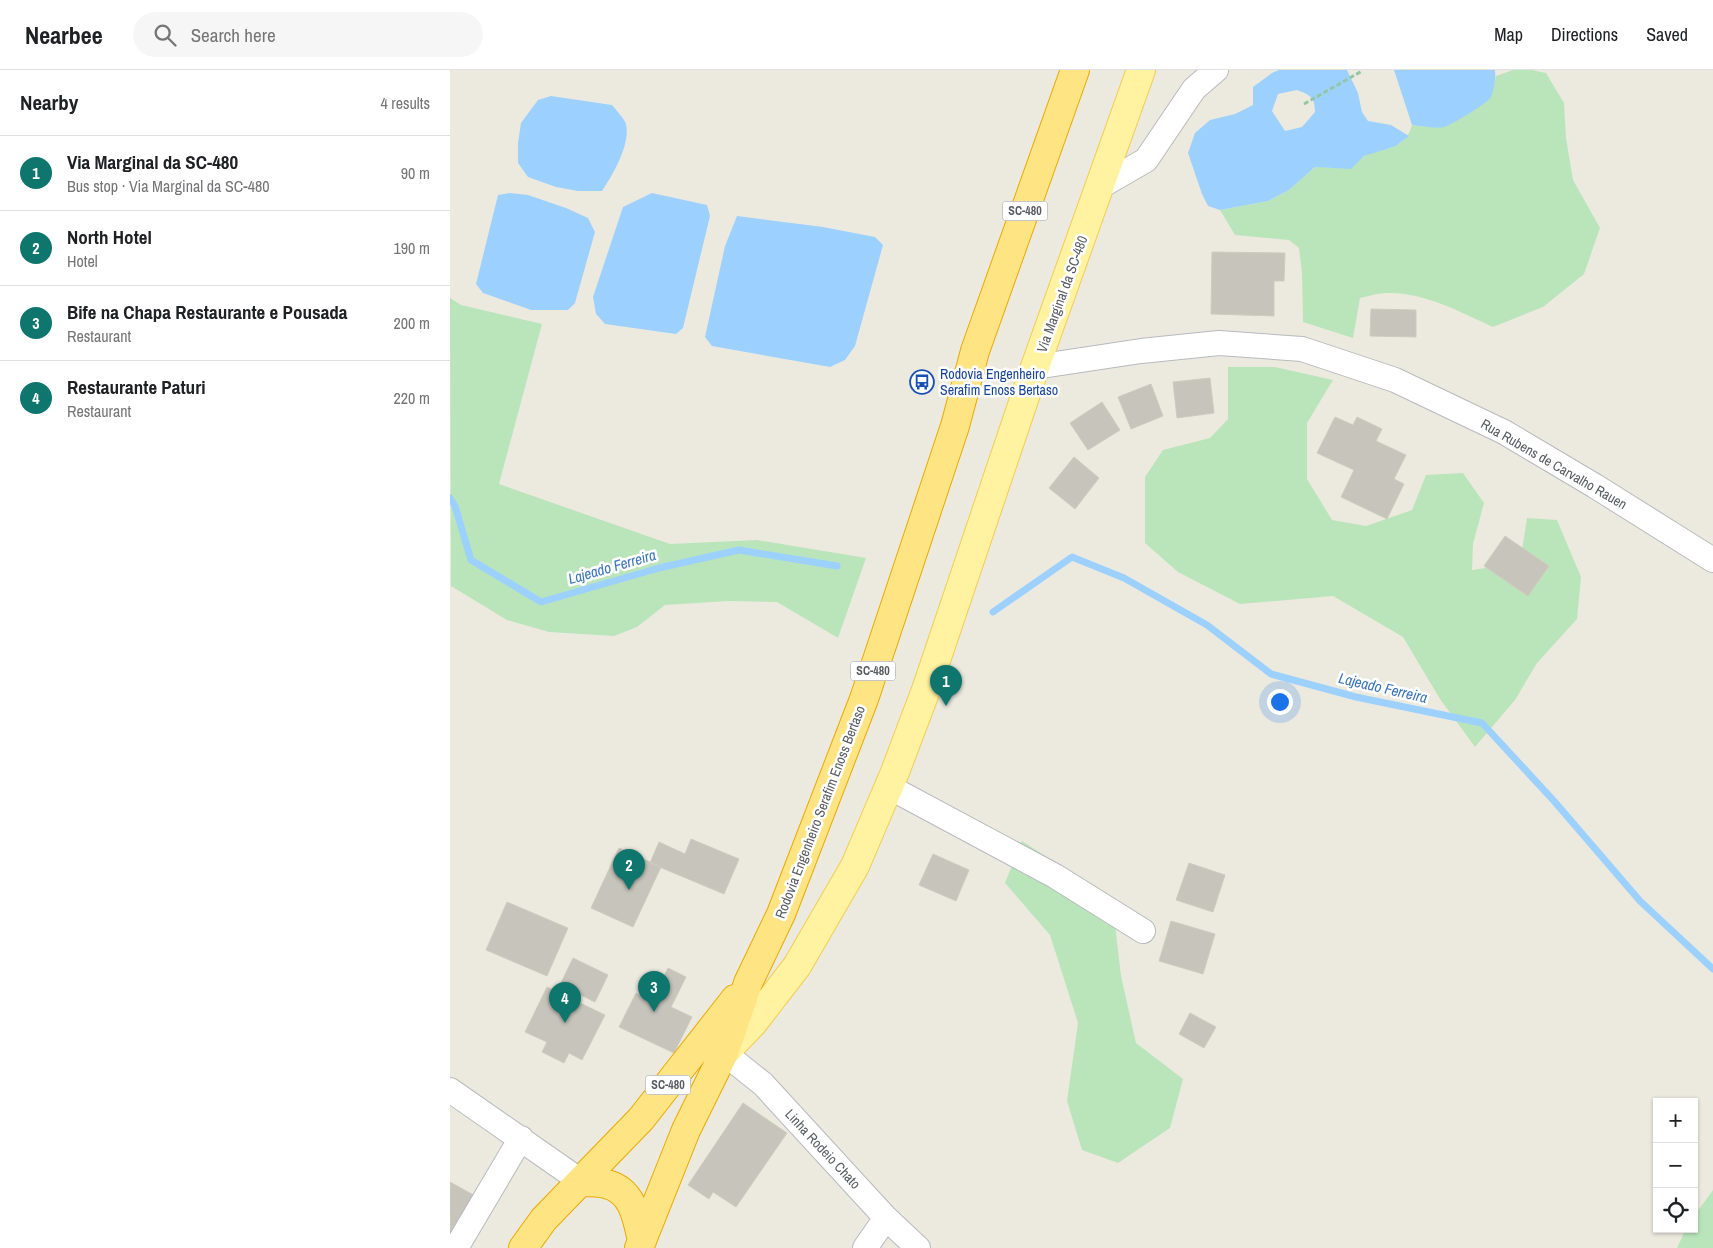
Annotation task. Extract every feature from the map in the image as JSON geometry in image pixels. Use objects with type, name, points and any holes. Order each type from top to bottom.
[{"type":"highway","name":"Rodovia Engenheiro Serafim Enoss Bertaso","points":[[640,1244],[686,1130],[724,1053],[748,982],[781,914],[864,699],[955,426],[975,351],[1075,70]]},
{"type":"highway","name":"Rodovia Engenheiro Serafim Enoss Bertaso","points":[[524,1248],[544,1219],[582,1182],[641,1119],[748,982]]},
{"type":"highway","points":[[582,1182],[606,1184],[623,1191],[635,1211],[640,1244]]},
{"type":"main road","name":"Via Marginal da SC-480","points":[[724,1053],[753,1023],[797,966],[856,866],[926,690],[1035,367],[1141,70]]},
{"type":"street","points":[[1100,186],[1146,160],[1194,89],[1216,70]]},
{"type":"street","name":"Rua Rubens de Carvalho Rauen","points":[[1035,367],[1141,351],[1219,343],[1302,349],[1395,380],[1504,432],[1713,560]]},
{"type":"street","points":[[889,787],[1055,876],[1143,931]]},
{"type":"street","name":"Linha Rodeio Chato","points":[[724,1053],[763,1084],[886,1218],[918,1248]]},
{"type":"street","points":[[450,1090],[582,1182]]},
{"type":"street","points":[[456,1248],[521,1138]]},
{"type":"street","points":[[865,1248],[886,1218]]},
{"type":"path","points":[[1304,104],[1362,71]]},
{"type":"green space","points":[[1513,70],[1532,70],[1546,73],[1564,103],[1566,138],[1573,180],[1600,228],[1584,274],[1543,307],[1493,327],[1428,299],[1387,293],[1360,298],[1353,338],[1303,322],[1302,273],[1299,248],[1289,240],[1235,235],[1220,210],[1268,201],[1289,190],[1315,167],[1351,168],[1370,153],[1398,145],[1408,134],[1412,125],[1427,127],[1490,98],[1496,76]]},
{"type":"green space","points":[[450,298],[461,305],[542,324],[499,484],[670,544],[757,540],[866,558],[838,638],[777,602],[728,601],[665,605],[637,627],[614,636],[549,632],[507,620],[451,586]]},
{"type":"green space","points":[[1228,367],[1275,367],[1333,380],[1307,423],[1307,479],[1332,520],[1366,526],[1412,510],[1426,475],[1463,473],[1484,503],[1473,544],[1472,570],[1520,563],[1527,518],[1557,520],[1581,577],[1577,619],[1537,663],[1515,700],[1475,747],[1440,699],[1403,637],[1333,596],[1240,604],[1178,572],[1145,543],[1145,477],[1163,450],[1210,438],[1228,419]]},
{"type":"green space","points":[[1022,841],[1112,899],[1121,976],[1136,1043],[1183,1079],[1170,1128],[1118,1163],[1082,1150],[1067,1101],[1078,1023],[1050,935],[1005,883]]},
{"type":"green space","points":[[1713,1190],[1713,1248],[1677,1248],[1684,1233],[1698,1233],[1698,1211]]},
{"type":"water","points":[[1279,70],[1347,70],[1358,93],[1362,112],[1368,121],[1391,125],[1409,136],[1396,146],[1364,156],[1351,169],[1315,167],[1289,190],[1268,201],[1220,210],[1208,206],[1188,153],[1195,133],[1210,120],[1235,114],[1253,105],[1253,87]],"holes":[[[1297,90],[1311,97],[1315,112],[1302,127],[1285,131],[1272,111],[1278,94]]]},
{"type":"water","points":[[1394,70],[1495,70],[1495,80],[1491,97],[1469,114],[1444,127],[1428,127],[1412,125]]},
{"type":"water","points":[[551,96],[612,105],[625,122],[627,132],[623,150],[602,191],[578,191],[556,187],[528,177],[518,163],[521,123],[538,100]]},
{"type":"water","points":[[510,193],[528,195],[588,218],[595,232],[575,303],[568,310],[531,310],[483,293],[476,284],[498,195]]},
{"type":"water","points":[[652,193],[707,205],[710,216],[683,328],[676,334],[605,324],[596,314],[593,297],[623,207]]},
{"type":"water","points":[[737,216],[823,227],[875,237],[883,245],[855,346],[845,360],[830,367],[712,346],[705,337],[725,246]]},
{"type":"building","points":[[1212,252],[1285,253],[1284,281],[1274,281],[1274,316],[1211,314]]},
{"type":"building","points":[[1371,309],[1416,310],[1416,337],[1370,336]]},
{"type":"building","points":[[1210,378],[1214,413],[1177,418],[1173,382]]},
{"type":"building","points":[[1151,384],[1163,416],[1131,429],[1118,397]]},
{"type":"building","points":[[1102,402],[1120,430],[1088,450],[1070,423]]},
{"type":"building","points":[[1335,417],[1353,425],[1357,417],[1382,429],[1376,441],[1406,455],[1394,479],[1404,484],[1387,519],[1341,497],[1354,470],[1317,453]]},
{"type":"building","points":[[1074,457],[1099,478],[1075,509],[1049,488]]},
{"type":"building","points":[[1505,536],[1549,566],[1528,596],[1484,566]]},
{"type":"building","points":[[691,839],[739,859],[724,894],[650,863],[659,842],[685,854]]},
{"type":"building","points":[[619,848],[661,867],[633,927],[591,908]]},
{"type":"building","points":[[933,854],[969,870],[956,901],[919,885]]},
{"type":"building","points":[[1189,863],[1225,875],[1213,912],[1176,900]]},
{"type":"building","points":[[507,902],[568,928],[547,976],[486,950]]},
{"type":"building","points":[[1171,921],[1215,934],[1203,974],[1159,961]]},
{"type":"building","points":[[573,958],[608,975],[595,1002],[560,985]]},
{"type":"building","points":[[668,968],[686,977],[671,1007],[692,1017],[674,1053],[619,1027],[636,993],[652,1001]]},
{"type":"building","points":[[547,987],[605,1015],[582,1060],[569,1053],[564,1063],[542,1052],[547,1042],[525,1032]]},
{"type":"building","points":[[1190,1013],[1216,1027],[1204,1048],[1179,1034]]},
{"type":"building","points":[[743,1103],[787,1133],[736,1207],[713,1192],[709,1199],[688,1185]]},
{"type":"building","points":[[450,1182],[479,1198],[450,1248]]},
{"type":"waterway","name":"Lajeado Ferreira","points":[[450,498],[455,506],[471,560],[541,602],[659,568],[739,550],[837,566]]},
{"type":"waterway","name":"Lajeado Ferreira","points":[[993,612],[1072,557],[1124,578],[1207,625],[1271,674],[1356,697],[1482,723],[1554,801],[1640,901],[1713,969]]},
{"type":"place","name":"Rodovia Engenheiro Serafim Enoss Bertaso","points":[[922,382]]},
{"type":"place","name":"Via Marginal da SC-480","points":[[946,706]]},
{"type":"place","name":"North Hotel","points":[[629,890]]},
{"type":"place","name":"Bife na Chapa Restaurante e Pousada","points":[[654,1012]]},
{"type":"place","name":"Restaurante Paturi","points":[[565,1023]]}]
